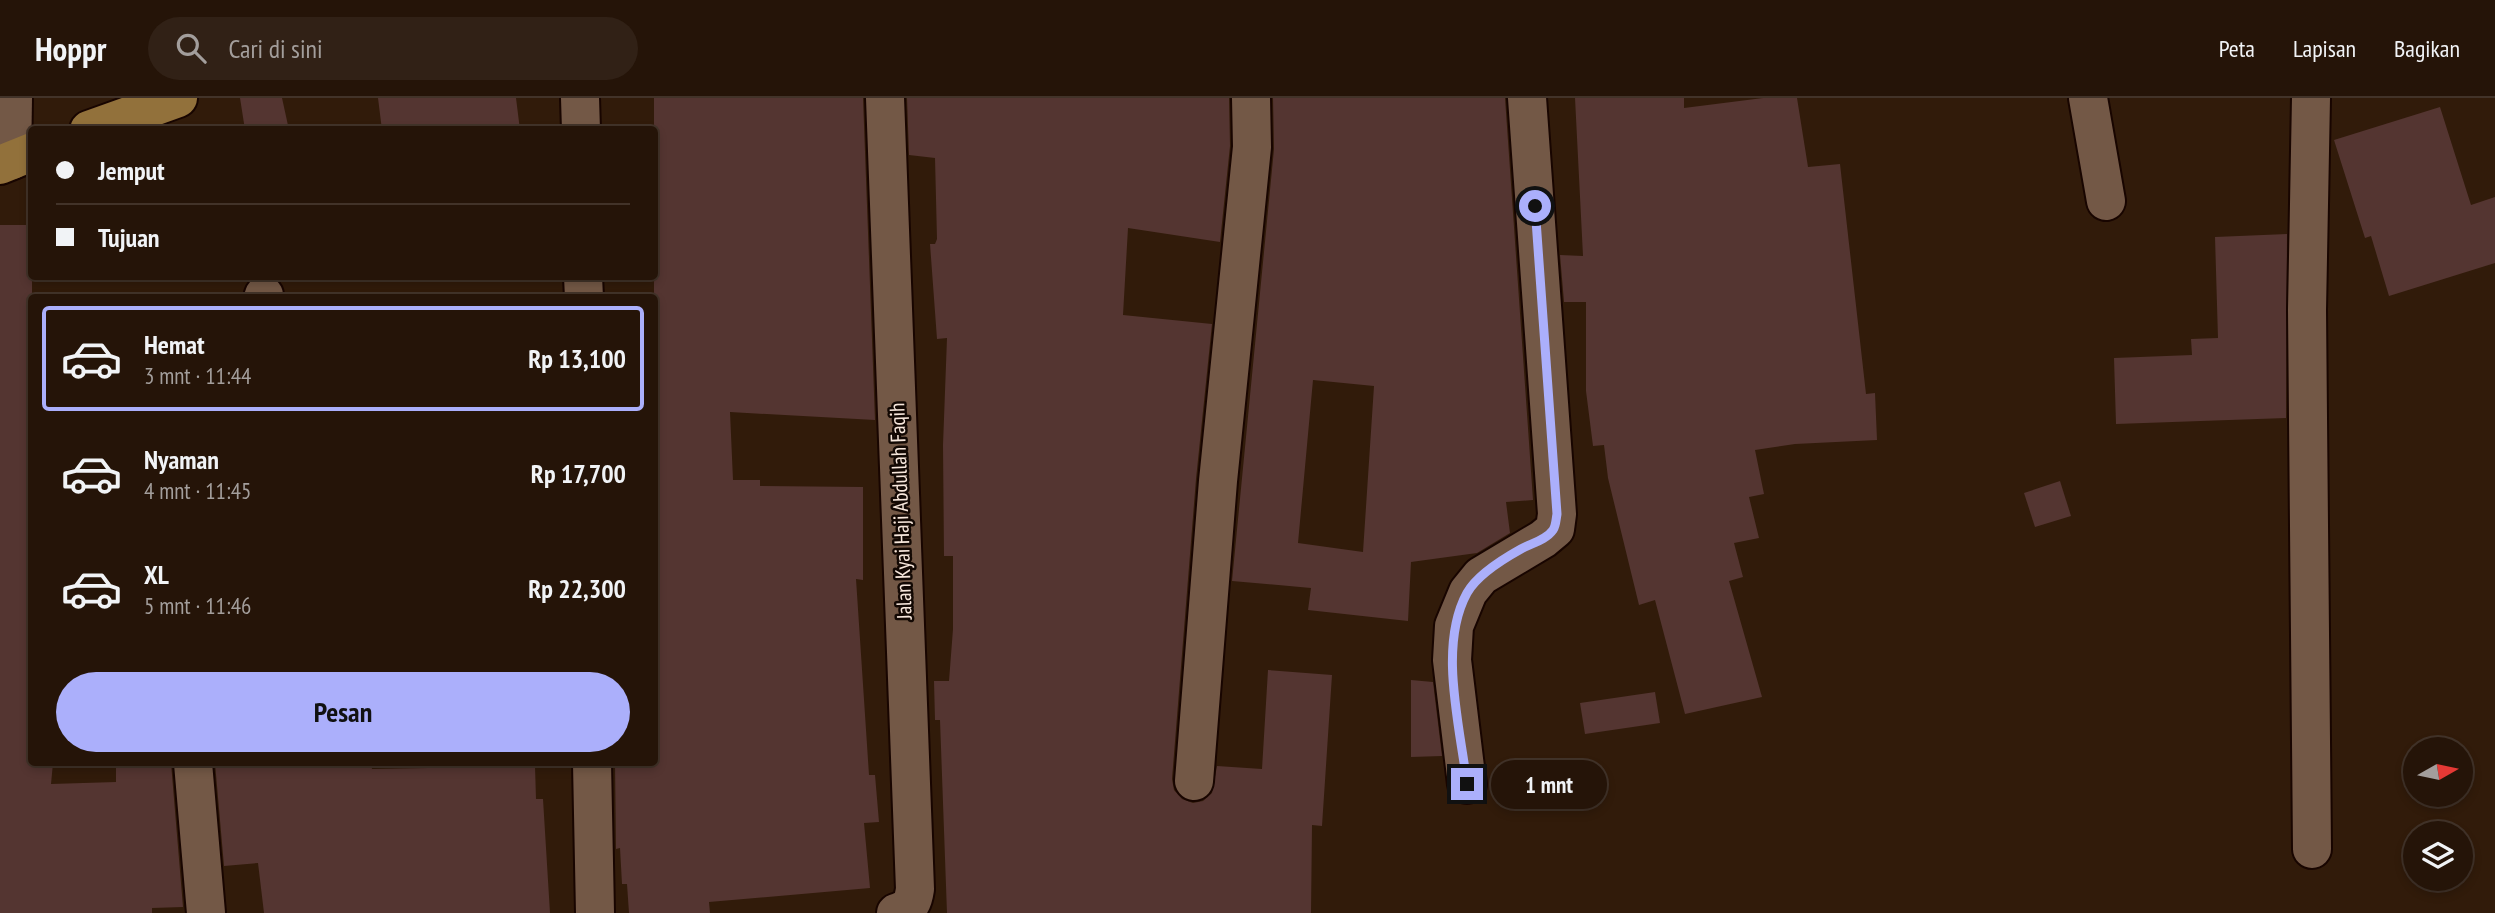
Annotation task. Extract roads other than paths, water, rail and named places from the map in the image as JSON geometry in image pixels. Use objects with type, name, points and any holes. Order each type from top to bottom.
[{"type":"main road","points":[[100,126],[178,98]]},
{"type":"street","points":[[13,98],[15,159]]},
{"type":"street","points":[[580,98],[581,126]]},
{"type":"street","name":"Jalan Kyai Haji Abdullah Faqih","points":[[885,98],[915,889],[908,909],[896,913]]},
{"type":"street","points":[[1194,781],[1218,481],[1252,147],[1251,98]]},
{"type":"street","points":[[1467,784],[1452,660],[1454,626],[1468,592],[1481,576],[1521,549],[1543,539],[1555,528],[1557,514],[1527,98]]},
{"type":"street","points":[[2088,98],[2106,201]]},
{"type":"street","points":[[2311,98],[2307,310],[2312,849]]},
{"type":"street","points":[[193,766],[206,913]]},
{"type":"street","points":[[592,766],[595,913]]}]
